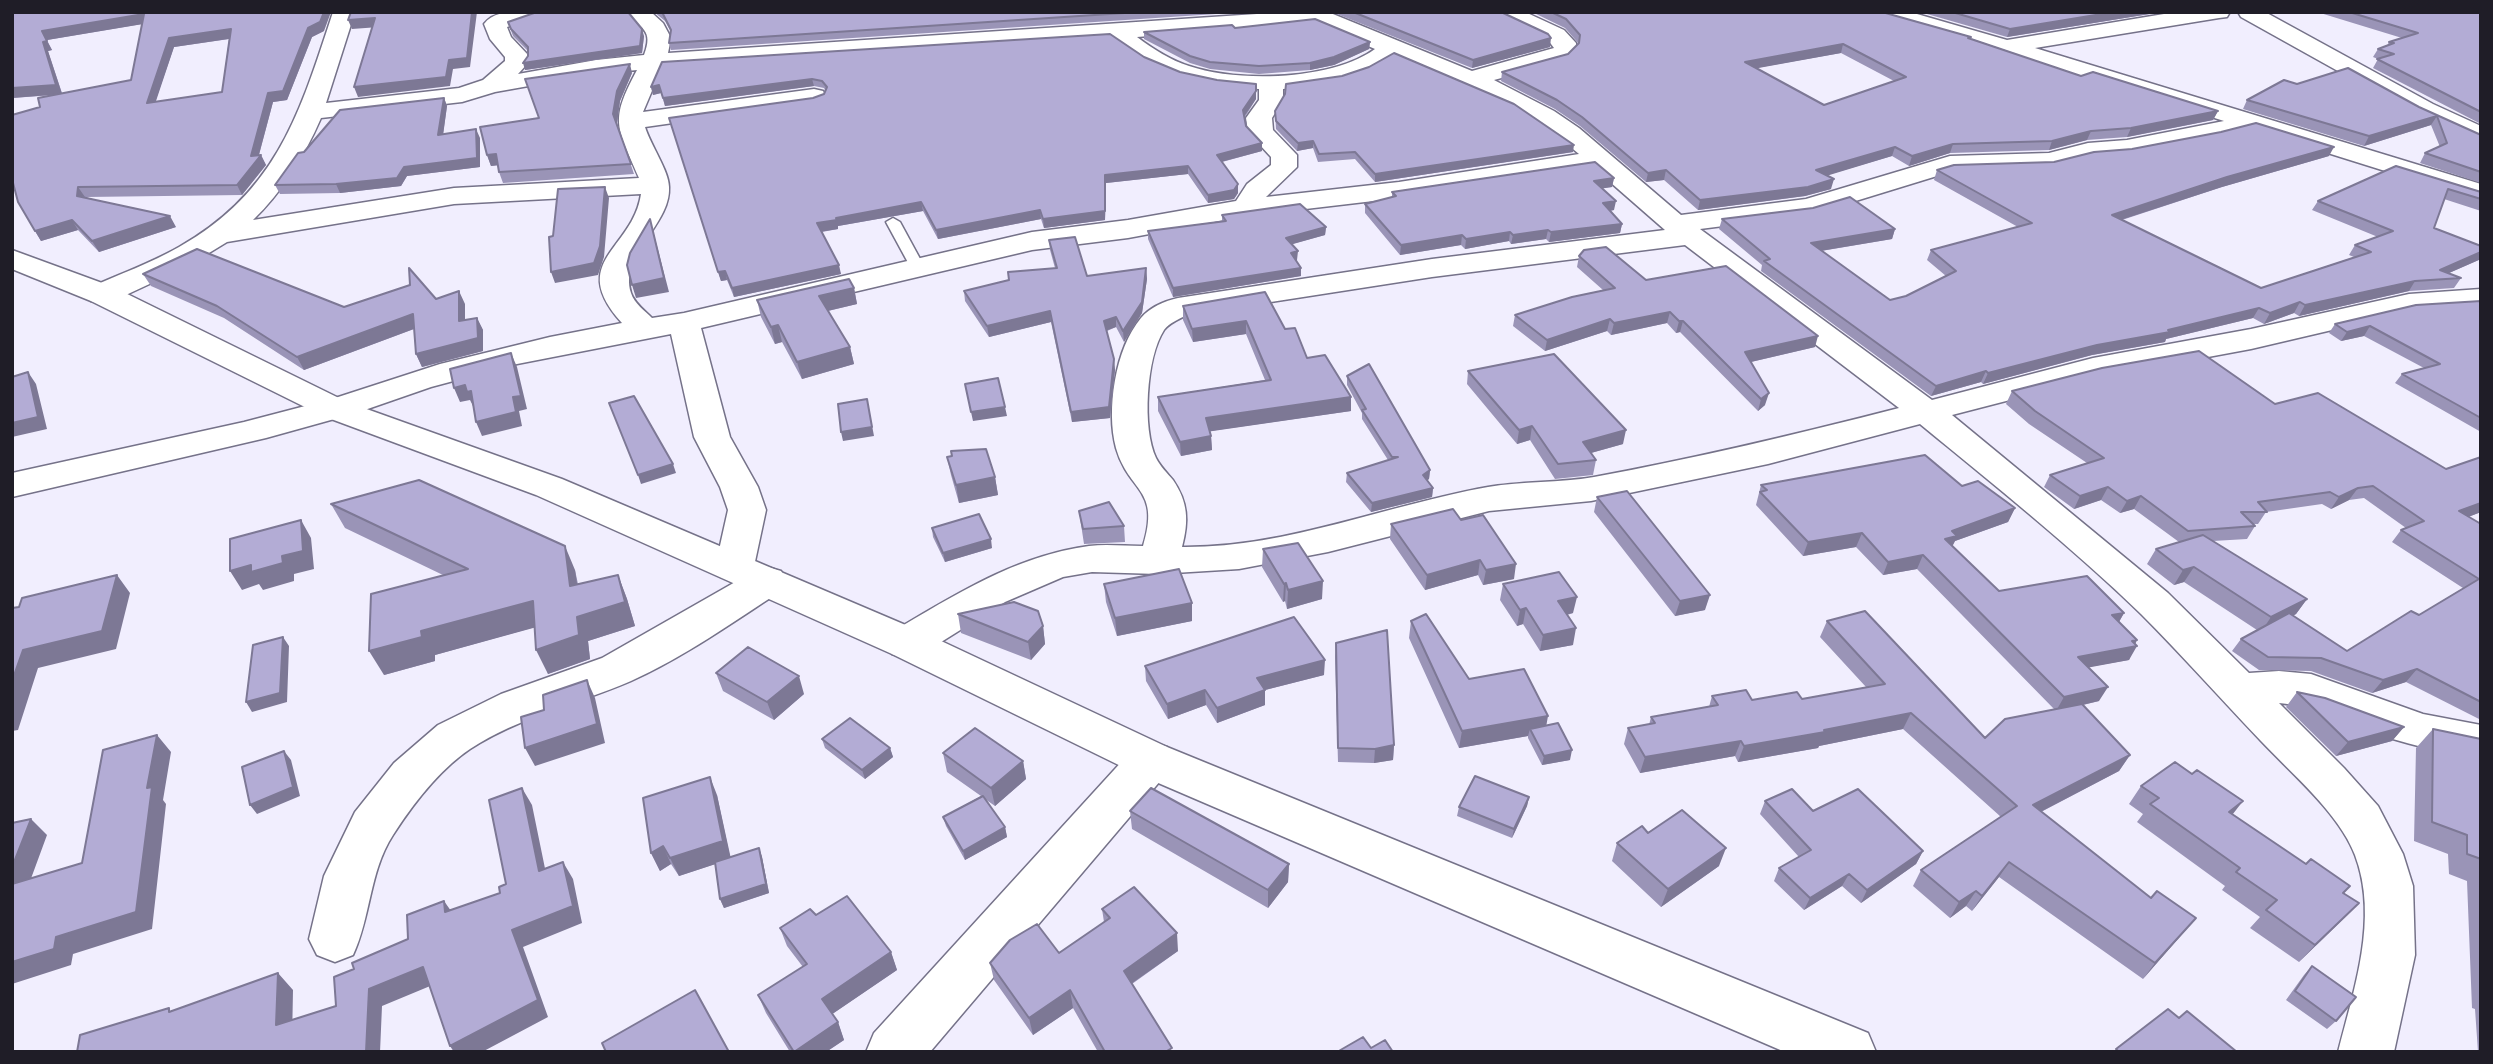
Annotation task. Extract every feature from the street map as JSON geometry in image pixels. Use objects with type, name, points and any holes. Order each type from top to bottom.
[{"type":"street","points":[[102,294],[196,250],[220,234],[277,180],[292,156],[312,112],[344,12]]},
{"type":"street","points":[[491,85],[516,63],[517,57],[501,38],[495,24],[530,12]]},
{"type":"street","points":[[638,12],[660,36],[658,52],[635,92],[631,121],[656,185],[657,197],[651,212],[621,258],[615,276],[615,292],[643,328]]},
{"type":"street","points":[[1470,79],[1557,56],[1565,50],[1565,43],[1556,35],[1507,12]]},
{"type":"street","points":[[2002,46],[2219,12]]},
{"type":"street","points":[[2249,12],[2424,109],[2481,136]]},
{"type":"street","points":[[1892,13],[2481,192]]},
{"type":"street","points":[[312,112],[462,95],[491,85],[536,80],[568,70],[653,61],[1118,33],[1314,14],[1470,79],[1545,116],[1570,133],[1683,230],[1925,411],[2020,488],[2154,603],[2328,781],[2361,820],[2379,854],[2388,886],[2389,956],[2366,1052]]},
{"type":"street","points":[[1118,33],[1142,53],[1192,75],[1270,82],[1359,69],[1378,60],[1391,48]]},
{"type":"street","points":[[1246,208],[1257,190],[1284,167],[1284,155],[1261,132],[1258,118],[1271,100],[1270,82]]},
{"type":"street","points":[[631,121],[814,96]]},
{"type":"street","points":[[1158,561],[1168,528],[1168,508],[1162,489],[1139,461],[1131,439],[1133,387],[1140,353],[1150,327],[1161,316],[1178,307],[1683,230],[1810,207],[1950,164],[2049,161],[2088,151],[2127,148],[2216,131],[2252,121]]},
{"type":"street","points":[[12,485],[132,461],[335,408],[420,380],[537,350],[643,328],[684,323],[1032,241],[1128,229],[1246,208],[1399,190],[1598,159]]},
{"type":"street","points":[[220,234],[454,196],[656,185]]},
{"type":"street","points":[[12,259],[102,294],[335,408],[549,487],[907,643],[1151,760],[1848,1052]]},
{"type":"street","points":[[907,643],[991,592],[1047,569],[1092,559],[1158,561],[1239,556],[1328,539],[1489,499],[1591,489],[1768,453],[2093,368],[2251,339],[2409,303],[2481,298]]},
{"type":"street","points":[[684,323],[712,437],[739,487],[747,510],[751,574]]},
{"type":"street","points":[[335,939],[349,876],[372,827],[410,776],[453,737],[517,706],[617,669],[693,627],[751,574]]},
{"type":"street","points":[[2238,690],[2279,687],[2311,690],[2393,722],[2481,743]]},
{"type":"street","points":[[894,1052],[1151,760]]},
{"type":"lane","points":[[893,222],[918,268]]},
{"type":"building","points":[[12,12],[324,12],[320,22],[308,28],[283,91],[268,93],[251,156],[261,155],[237,185],[78,187],[77,196],[170,216],[92,241],[72,220],[35,231],[18,202],[12,179],[12,115],[40,107],[38,98],[131,80],[144,14],[42,31],[47,41],[43,42],[56,85],[12,88]],"holes":[[[231,29],[222,92],[147,103],[169,38]]]},
{"type":"building","points":[[351,12],[472,12],[467,58],[449,60],[446,77],[354,87],[375,18],[348,20]]},
{"type":"building","points":[[537,12],[628,12],[642,29],[640,46],[523,63],[528,56],[528,47],[508,22]]},
{"type":"building","points":[[661,12],[1140,12],[669,43],[671,30]]},
{"type":"building","points":[[1353,12],[1501,12],[1548,34],[1551,38],[1473,60]]},
{"type":"building","points":[[1551,12],[1882,12],[1971,37],[1968,38],[2081,76],[2093,72],[2218,111],[2131,128],[2091,131],[2052,141],[1953,144],[1912,156],[1895,147],[1816,170],[1834,179],[1808,187],[1700,200],[1666,170],[1648,173],[1582,117],[1557,100],[1502,72],[1568,54],[1579,43],[1580,35],[1566,19]],"holes":[[[1843,44],[1906,77],[1824,105],[1745,62]]]},
{"type":"building","points":[[1952,12],[2114,12],[2010,29]]},
{"type":"building","points":[[2349,12],[2481,12],[2481,112],[2377,59],[2394,54],[2378,49],[2394,43],[2389,42],[2418,33]]},
{"type":"building","points":[[1315,19],[1370,42],[1334,57],[1310,63],[1259,66],[1210,62],[1190,56],[1144,32],[1232,25],[1235,28]]},
{"type":"building","points":[[1110,34],[1144,57],[1180,72],[1217,80],[1256,84],[1256,91],[1243,110],[1246,126],[1262,143],[1217,155],[1238,184],[1234,190],[1208,195],[1188,166],[1105,175],[1105,211],[1043,219],[1040,210],[936,230],[921,202],[836,218],[837,220],[817,223],[839,265],[732,288],[725,271],[718,272],[669,118],[813,98],[824,94],[827,87],[822,81],[812,79],[663,98],[659,85],[651,87],[662,62]]},
{"type":"building","points":[[1394,53],[1514,104],[1574,145],[1375,174],[1355,152],[1319,154],[1313,141],[1298,143],[1276,121],[1275,111],[1285,94],[1286,84],[1342,76],[1369,67]]},
{"type":"building","points":[[630,64],[617,91],[613,114],[631,164],[499,172],[496,154],[487,155],[480,127],[539,118],[525,79]]},
{"type":"building","points":[[2348,68],[2419,107],[2481,135],[2481,172],[2425,153],[2447,143],[2437,116],[2369,136],[2247,100],[2284,80],[2297,84]]},
{"type":"building","points":[[444,98],[438,135],[476,129],[477,158],[404,167],[397,178],[336,184],[275,185],[298,153],[304,152],[340,110]]},
{"type":"building","points":[[2256,123],[2334,147],[2227,177],[2112,215],[2261,288],[2371,252],[2355,245],[2393,231],[2318,201],[2396,166],[2481,192],[2481,199],[2448,189],[2434,228],[2481,246],[2481,252],[2440,270],[2461,278],[2415,281],[2305,305],[2300,302],[2270,313],[2259,308],[2168,330],[2170,332],[2097,345],[1988,373],[1986,371],[1936,386],[1764,261],[1770,259],[1722,219],[1813,208],[1850,197],[1895,229],[1811,243],[1890,300],[1906,296],[1956,271],[1931,250],[2032,223],[1937,170],[1954,165],[2054,162],[2094,152],[2132,149]]},
{"type":"building","points":[[1595,162],[1614,178],[1594,181],[1616,201],[1603,203],[1622,224],[1513,235],[1510,232],[1466,239],[1462,235],[1401,245],[1365,204],[1396,196],[1392,192]]},
{"type":"building","points":[[605,187],[600,246],[594,263],[551,272],[549,237],[553,236],[558,189]]},
{"type":"building","points":[[1300,204],[1326,227],[1286,238],[1298,251],[1291,253],[1301,268],[1173,288],[1148,231],[1226,221],[1222,215]]},
{"type":"building","points":[[650,219],[664,278],[632,285],[627,265],[630,253]]},
{"type":"building","points":[[1075,237],[1087,276],[1146,268],[1142,302],[1123,331],[1116,317],[1104,321],[1114,359],[1109,407],[1071,412],[1050,311],[987,326],[964,291],[1009,280],[1008,272],[1057,268],[1049,240]]},
{"type":"building","points":[[1606,247],[1646,280],[1726,266],[1818,336],[1745,352],[1769,393],[1761,399],[1683,321],[1679,321],[1670,312],[1614,323],[1610,319],[1547,340],[1515,315],[1572,297],[1615,288],[1579,256],[1584,250]]},
{"type":"building","points":[[197,249],[344,307],[410,285],[409,268],[436,299],[459,291],[459,321],[477,318],[478,338],[416,354],[413,314],[297,357],[217,306],[143,274]]},
{"type":"building","points":[[849,279],[854,288],[819,296],[850,347],[797,362],[778,325],[771,327],[757,300]]},
{"type":"building","points":[[1265,292],[1285,329],[1295,328],[1307,358],[1325,355],[1351,397],[1206,418],[1211,436],[1180,442],[1158,397],[1271,380],[1246,321],[1192,329],[1183,306]]},
{"type":"building","points":[[2481,301],[2481,418],[2402,374],[2440,364],[2370,326],[2347,332],[2335,324],[2416,305]]},
{"type":"building","points":[[2199,351],[2275,404],[2318,393],[2446,469],[2481,457],[2481,503],[2459,511],[2481,524],[2481,702],[2417,669],[2383,680],[2321,658],[2268,657],[2241,639],[2289,613],[2347,651],[2411,611],[2419,615],[2479,579],[2401,530],[2424,521],[2373,486],[2358,488],[2339,497],[2330,492],[2258,502],[2267,512],[2241,512],[2255,526],[2188,531],[2141,496],[2127,501],[2108,487],[2080,496],[2050,475],[2104,458],[2035,411],[2012,391],[2102,368]]},
{"type":"building","points":[[511,353],[521,396],[513,397],[516,412],[476,422],[471,391],[467,392],[465,385],[454,388],[450,369]]},
{"type":"building","points":[[1554,354],[1626,430],[1583,442],[1596,460],[1558,464],[1532,426],[1519,430],[1468,371]]},
{"type":"building","points":[[1369,364],[1430,470],[1423,475],[1433,488],[1372,503],[1347,473],[1398,457],[1392,457],[1362,410],[1366,409],[1347,376]]},
{"type":"building","points":[[28,372],[38,417],[12,423],[12,377]]},
{"type":"building","points":[[998,378],[1005,407],[971,412],[965,384]]},
{"type":"building","points":[[634,396],[673,464],[638,475],[609,403]]},
{"type":"building","points":[[867,399],[872,427],[841,432],[838,404]]},
{"type":"building","points":[[986,449],[995,477],[956,485],[947,457],[952,456],[951,451]]},
{"type":"building","points":[[1925,455],[1962,486],[1978,481],[2015,508],[1952,531],[1957,536],[1945,539],[1999,591],[2087,576],[2124,613],[2112,615],[2137,640],[2132,641],[2137,646],[2078,657],[2108,687],[2064,697],[1923,555],[1888,562],[1862,533],[1808,542],[1760,492],[1767,490],[1761,485]]},
{"type":"building","points":[[419,480],[565,546],[570,586],[618,575],[625,602],[577,617],[579,635],[536,650],[533,601],[421,631],[422,637],[369,651],[371,594],[468,569],[331,504]]},
{"type":"building","points":[[1627,491],[1710,595],[1680,601],[1597,497]]},
{"type":"building","points":[[1109,502],[1124,526],[1083,529],[1079,511]]},
{"type":"building","points":[[1453,509],[1461,520],[1483,515],[1516,564],[1486,570],[1480,560],[1427,575],[1391,524]]},
{"type":"building","points":[[979,514],[991,539],[943,553],[932,528]]},
{"type":"building","points":[[301,520],[303,551],[282,556],[283,563],[251,572],[251,565],[230,571],[230,539]]},
{"type":"building","points":[[2203,535],[2307,599],[2271,617],[2194,567],[2183,570],[2156,549]]},
{"type":"building","points":[[1298,543],[1323,581],[1288,590],[1263,549]]},
{"type":"building","points":[[1179,569],[1192,603],[1115,618],[1104,584]]},
{"type":"building","points":[[1559,572],[1577,597],[1558,601],[1576,628],[1543,635],[1526,608],[1520,610],[1503,584]]},
{"type":"building","points":[[117,575],[102,631],[23,650],[12,681],[12,608],[19,607],[22,598]]},
{"type":"building","points":[[1014,602],[1038,611],[1043,626],[1028,642],[958,614]]},
{"type":"building","points":[[1865,611],[1985,738],[2005,719],[2082,704],[2130,755],[2033,805],[2151,898],[2157,891],[2196,918],[2155,963],[2009,862],[1982,896],[1976,891],[1959,902],[1921,870],[2017,806],[1911,713],[1744,746],[1741,741],[1645,757],[1628,728],[1655,723],[1651,717],[1718,705],[1712,696],[1746,690],[1752,700],[1797,692],[1802,699],[1885,684],[1827,621]]},
{"type":"building","points":[[1426,614],[1469,679],[1524,669],[1548,716],[1462,731],[1411,621]]},
{"type":"building","points":[[1294,617],[1325,660],[1257,678],[1265,690],[1217,708],[1205,690],[1167,704],[1145,666]]},
{"type":"building","points":[[1387,630],[1394,745],[1375,749],[1338,748],[1336,643]]},
{"type":"building","points":[[283,637],[280,693],[246,702],[253,645]]},
{"type":"building","points":[[748,647],[799,676],[767,702],[716,673]]},
{"type":"building","points":[[587,680],[597,724],[525,748],[521,717],[544,710],[543,695]]},
{"type":"building","points":[[2297,692],[2325,698],[2404,727],[2348,742]]},
{"type":"building","points":[[850,718],[890,748],[862,770],[822,739]]},
{"type":"building","points":[[1558,723],[1572,750],[1544,756],[1530,729]]},
{"type":"building","points":[[975,728],[1023,761],[991,788],[943,753]]},
{"type":"building","points":[[2433,729],[2481,739],[2481,859],[2467,854],[2467,835],[2432,822]]},
{"type":"building","points":[[157,735],[147,788],[152,787],[136,912],[56,937],[54,949],[12,962],[12,884],[82,863],[103,750]]},
{"type":"building","points":[[284,751],[293,787],[250,805],[242,767]]},
{"type":"building","points":[[2175,762],[2192,774],[2197,770],[2243,801],[2229,812],[2306,864],[2311,859],[2350,886],[2343,893],[2359,903],[2315,945],[2266,910],[2277,900],[2236,872],[2240,868],[2150,804],[2159,798],[2141,786]]},
{"type":"building","points":[[1475,776],[1529,797],[1514,829],[1459,807]]},
{"type":"building","points":[[710,777],[723,841],[670,858],[663,846],[651,853],[643,798]]},
{"type":"building","points":[[522,788],[539,871],[563,862],[573,906],[512,930],[538,1000],[450,1046],[423,967],[369,989],[366,1052],[77,1052],[80,1035],[169,1008],[169,1012],[278,973],[276,1025],[336,1006],[334,977],[354,969],[352,963],[408,939],[407,915],[444,901],[445,912],[500,893],[499,887],[506,884],[489,800]]},
{"type":"building","points":[[1151,788],[1289,864],[1268,890],[1130,811]]},
{"type":"building","points":[[1792,789],[1813,811],[1858,789],[1923,851],[1867,890],[1849,874],[1810,898],[1779,868],[1811,850],[1765,801]]},
{"type":"building","points":[[983,796],[1005,827],[963,851],[943,817]]},
{"type":"building","points":[[1682,810],[1726,848],[1668,889],[1617,843],[1642,826],[1648,833]]},
{"type":"building","points":[[31,819],[12,867],[12,823]]},
{"type":"building","points":[[759,848],[766,884],[720,899],[715,862]]},
{"type":"building","points":[[1134,887],[1177,933],[1124,971],[1172,1048],[1165,1052],[1105,1052],[1070,990],[1029,1018],[990,963],[1010,940],[1037,924],[1059,953],[1110,918],[1102,909]]},
{"type":"building","points":[[847,896],[891,952],[822,999],[838,1022],[794,1052],[758,995],[807,964],[780,928],[810,909],[816,915]]},
{"type":"building","points":[[2312,966],[2356,997],[2336,1021],[2295,991]]},
{"type":"building","points":[[695,990],[729,1052],[606,1052],[602,1043]]},
{"type":"building","points":[[2168,1009],[2179,1018],[2187,1011],[2237,1052],[2119,1052],[2116,1049]]},
{"type":"building","points":[[1363,1037],[1371,1048],[1385,1040],[1393,1052],[1337,1052]]}]
